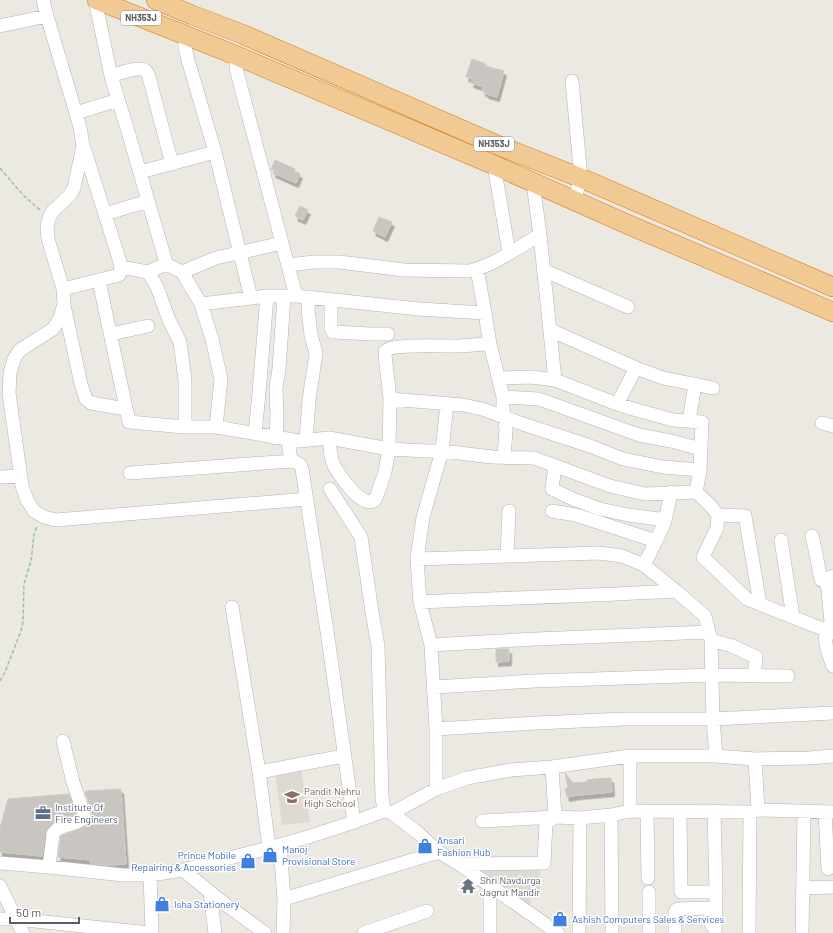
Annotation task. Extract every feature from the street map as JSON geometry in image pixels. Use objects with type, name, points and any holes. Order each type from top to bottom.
[{"type":"highway","name":"NH353J","points":[[96,0],[235,55],[494,165],[574,201],[833,312]]},
{"type":"highway","name":"NH353J","points":[[156,0],[242,34],[496,145],[581,178],[833,286]]},
{"type":"street","points":[[43,0],[80,127],[83,146],[121,267],[119,275],[63,289]]},
{"type":"street","points":[[96,0],[111,76],[166,264],[182,272],[201,304],[212,339],[221,379],[216,427]]},
{"type":"street","points":[[0,26],[47,16]]},
{"type":"street","points":[[185,36],[185,47],[188,60],[214,152],[251,298]]},
{"type":"street","points":[[235,55],[237,72],[296,296],[276,388],[277,416],[282,439],[291,461]]},
{"type":"street","points":[[111,76],[137,69],[146,71],[151,84],[172,164]]},
{"type":"street","points":[[572,81],[581,178],[574,201]]},
{"type":"street","points":[[76,113],[118,100]]},
{"type":"street","points":[[83,146],[74,188],[69,196],[53,211],[49,218],[47,227],[48,239],[63,289],[64,304],[81,384],[86,399],[92,403],[126,409]]},
{"type":"street","points":[[140,172],[214,152]]},
{"type":"street","points":[[494,165],[509,253]]},
{"type":"street","points":[[533,183],[555,380]]},
{"type":"street","points":[[105,214],[148,201]]},
{"type":"street","points":[[288,265],[314,262],[339,262],[404,270],[469,271],[496,261],[540,235]]},
{"type":"street","points":[[182,272],[216,258],[282,243]]},
{"type":"street","points":[[121,267],[148,272],[166,264]]},
{"type":"street","points":[[477,269],[490,344],[503,397],[506,430],[504,457]]},
{"type":"street","points":[[543,270],[628,307]]},
{"type":"street","points":[[148,272],[157,287],[169,320],[180,342],[185,380],[185,427]]},
{"type":"street","points":[[99,281],[129,422],[185,427],[216,427],[299,441],[329,438],[389,449],[442,451],[492,457],[534,458],[610,486],[645,494],[696,492],[718,515],[717,528],[703,557],[747,599],[830,632]]},
{"type":"street","points":[[201,304],[267,296],[296,296],[419,309],[484,313]]},
{"type":"street","points":[[255,434],[267,296]]},
{"type":"street","points":[[296,296],[308,309],[311,335],[316,353],[306,440]]},
{"type":"street","points":[[331,300],[331,327],[333,332],[388,334]]},
{"type":"street","points":[[64,304],[60,318],[53,329],[20,350],[14,359],[10,373],[10,394],[20,476],[27,500],[34,512],[44,517],[56,520],[307,499]]},
{"type":"street","points":[[111,334],[148,326]]},
{"type":"street","points":[[550,330],[636,368],[663,378],[713,388]]},
{"type":"street","points":[[329,438],[331,456],[337,471],[359,497],[365,501],[374,501],[385,472],[389,449],[390,400],[385,351],[393,347],[490,344]]},
{"type":"street","points":[[617,404],[636,368]]},
{"type":"street","points":[[498,378],[531,377],[555,380],[617,404],[673,420],[702,422],[700,470],[696,492]]},
{"type":"street","points":[[689,421],[694,384]]},
{"type":"street","points":[[503,397],[539,399],[639,435],[672,440],[701,449]]},
{"type":"street","points":[[390,400],[463,405],[482,409],[624,459],[663,467],[700,470]]},
{"type":"street","points":[[436,789],[436,729],[431,645],[420,602],[417,559],[423,518],[442,451],[447,404]]},
{"type":"street","points":[[130,473],[291,461],[298,462],[301,465],[327,631],[354,822]]},
{"type":"street","points":[[555,466],[552,489],[600,509],[665,521]]},
{"type":"street","points":[[0,477],[20,476]]},
{"type":"street","points":[[330,489],[361,537],[378,646],[382,789],[388,812],[418,833],[439,852],[460,864],[490,885],[541,927],[558,933]]},
{"type":"street","points":[[644,565],[665,521],[671,492]]},
{"type":"street","points":[[507,556],[509,511]]},
{"type":"street","points":[[552,511],[576,514],[656,541]]},
{"type":"street","points":[[718,515],[745,516],[760,604]]},
{"type":"street","points":[[812,536],[821,580],[829,578],[828,590],[830,632],[825,639],[833,666]]},
{"type":"street","points":[[781,540],[793,617]]},
{"type":"street","points":[[417,559],[599,553],[622,556],[644,565],[705,616],[710,636],[716,756]]},
{"type":"street","points":[[420,602],[676,591]]},
{"type":"street","points":[[232,607],[259,772],[284,899],[283,933]]},
{"type":"street","points":[[431,645],[536,639],[710,636],[756,657],[754,676]]},
{"type":"street","points":[[434,687],[535,681],[712,675],[788,676]]},
{"type":"street","points":[[436,729],[600,720],[713,719],[833,714]]},
{"type":"street","points":[[49,867],[53,834],[58,828],[80,821],[84,814],[73,782],[63,741]]},
{"type":"street","points":[[630,756],[630,811]]},
{"type":"street","points":[[0,863],[123,875],[150,875],[183,870],[311,836],[388,812],[436,789],[467,778],[511,770],[552,767],[630,756],[716,756],[755,759],[833,756]]},
{"type":"street","points":[[259,772],[338,757]]},
{"type":"street","points":[[749,933],[755,759]]},
{"type":"street","points":[[552,767],[555,817]]},
{"type":"street","points":[[482,822],[555,817],[580,818],[612,815],[630,811],[829,812],[828,869]]},
{"type":"street","points":[[714,811],[716,892],[715,933]]},
{"type":"street","points":[[647,812],[648,878]]},
{"type":"street","points":[[680,812],[681,892],[716,892]]},
{"type":"street","points":[[802,933],[804,812]]},
{"type":"street","points":[[612,815],[612,933]]},
{"type":"street","points":[[460,864],[544,863],[546,823],[555,817]]},
{"type":"street","points":[[579,933],[580,818]]},
{"type":"street","points":[[284,899],[439,852]]},
{"type":"street","points":[[183,870],[265,933]]},
{"type":"street","points":[[150,875],[152,933]]},
{"type":"street","points":[[490,885],[490,933]]},
{"type":"street","points":[[0,886],[23,933]]},
{"type":"street","points":[[803,888],[833,887]]},
{"type":"street","points":[[210,892],[215,933]]},
{"type":"street","points":[[649,892],[649,933]]},
{"type":"street","points":[[675,933],[675,913],[679,908],[706,908],[710,912],[711,933]]},
{"type":"street","points":[[364,933],[427,911]]},
{"type":"street","points":[[0,919],[16,919],[149,933]]},
{"type":"path","points":[[0,168],[23,195],[49,218]]},
{"type":"path","points":[[0,681],[21,631],[23,622],[24,584],[30,561],[34,535],[37,526],[44,517]]},
{"type":"shaded area","name":"Pandit Nehru High School","points":[[301,768],[310,822],[282,825],[275,773]]},
{"type":"shaded area","points":[[540,867],[540,893],[531,893],[530,908],[476,868]]},
{"type":"building","points":[[472,59],[486,64],[485,66],[504,71],[497,97],[486,94],[486,92],[483,92],[483,87],[471,83],[473,78],[466,77]]},
{"type":"building","points":[[275,160],[295,169],[294,171],[300,174],[296,183],[273,173],[274,170],[271,169]]},
{"type":"building","points":[[300,206],[308,210],[303,220],[295,216]]},
{"type":"building","points":[[379,217],[392,222],[385,237],[373,231]]},
{"type":"building","points":[[496,649],[509,649],[509,661],[496,662]]},
{"type":"building","points":[[565,773],[573,783],[587,782],[587,780],[594,779],[611,778],[612,792],[567,797],[565,789],[568,788]]},
{"type":"building","points":[[121,789],[126,864],[91,864],[91,860],[58,857],[61,836],[82,828],[88,824],[91,817],[92,811],[85,792]]},
{"type":"building","name":"Institute Of Fire Engineers","points":[[69,794],[75,814],[56,821],[47,829],[45,833],[42,856],[0,852],[0,828],[8,799]]},
{"type":"place","name":"Pandit Nehru High School","points":[[292,797]]},
{"type":"place","name":"Institute Of Fire Engineers","points":[[43,813]]},
{"type":"place","name":"Ansari Fashion Hub","points":[[425,846]]},
{"type":"place","name":"Manoj Provisional Store","points":[[270,855]]},
{"type":"place","name":"Prince Mobile Repairing & Accessories","points":[[248,861]]},
{"type":"place","name":"Shri Navdurga Jagrut Mandir","points":[[468,886]]},
{"type":"place","name":"Isha Stationery","points":[[162,904]]},
{"type":"place","name":"Ashish Computers Sales & Services","points":[[560,919]]}]
